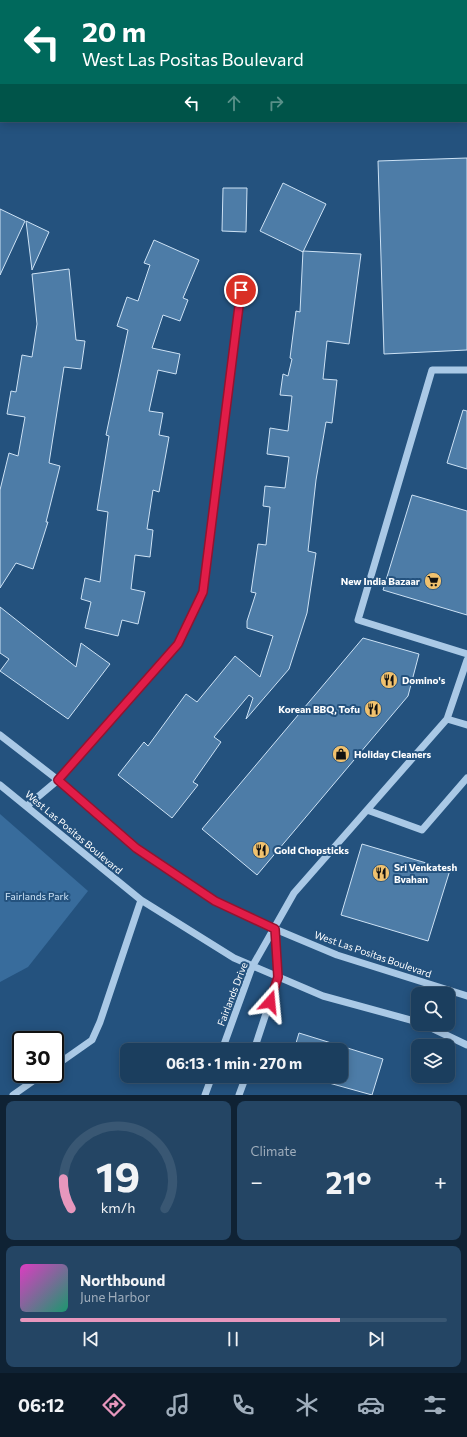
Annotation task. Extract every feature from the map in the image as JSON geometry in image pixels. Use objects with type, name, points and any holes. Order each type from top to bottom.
[{"type":"street","points":[[27,806],[58,780],[178,644],[203,592],[241,290]]},
{"type":"street","points":[[467,370],[432,370],[358,620],[467,654]]},
{"type":"street","points":[[467,660],[446,719],[467,725]]},
{"type":"street","name":"Fairlands Drive","points":[[225,1043],[252,967],[275,929],[294,893],[446,719]]},
{"type":"street","name":"West Las Positas Boulevard","points":[[0,735],[58,780],[136,848],[215,901],[275,929],[337,955],[467,996]]},
{"type":"street","points":[[367,810],[422,830],[467,778]]},
{"type":"street","name":"West Las Positas Boulevard","points":[[0,785],[141,900],[234,958],[252,967],[323,996],[411,1020]]},
{"type":"street","points":[[64,1060],[92,1040],[100,1022],[141,900]]},
{"type":"street","points":[[256,1043],[278,977],[275,929]]},
{"type":"street","points":[[438,1031],[467,1045]]},
{"type":"street","points":[[13,1095],[30,1083]]},
{"type":"street","points":[[205,1095],[209,1083]]},
{"type":"street","points":[[239,1095],[243,1083]]},
{"type":"green space","name":"Fairlands Park","points":[[0,814],[88,891],[28,967],[0,982]]},
{"type":"building","points":[[467,158],[467,350],[384,354],[378,161]]},
{"type":"building","points":[[283,183],[326,204],[303,252],[260,231]]},
{"type":"building","points":[[223,188],[247,188],[246,232],[222,231]]},
{"type":"building","points":[[0,209],[25,221],[0,275]]},
{"type":"building","points":[[26,221],[49,232],[32,270]]},
{"type":"building","points":[[154,240],[199,260],[183,298],[188,300],[180,321],[163,315],[152,348],[180,354],[176,374],[158,370],[149,411],[163,413],[159,435],[169,437],[159,492],[153,490],[147,529],[153,530],[150,557],[135,555],[131,589],[145,592],[138,624],[122,620],[118,636],[85,628],[91,602],[81,599],[85,578],[100,582],[108,512],[97,510],[109,436],[106,435],[128,330],[117,326],[127,297],[138,301],[150,265],[144,263]]},
{"type":"building","points":[[303,251],[361,254],[349,344],[327,341],[323,379],[337,380],[332,423],[326,422],[316,480],[308,551],[316,553],[307,613],[289,669],[246,719],[253,698],[249,695],[214,737],[221,742],[193,782],[198,785],[172,818],[118,775],[144,742],[148,746],[186,694],[197,702],[235,656],[260,677],[273,636],[247,628],[247,621],[256,593],[251,592],[258,544],[266,545],[270,507],[263,506],[265,486],[285,488],[289,457],[267,454],[270,428],[288,431],[292,396],[280,395],[283,374],[288,376],[292,359],[290,358],[296,311],[300,312]]},
{"type":"building","points":[[69,269],[76,340],[85,341],[81,369],[64,367],[49,463],[60,466],[46,522],[48,522],[33,569],[16,563],[0,588],[0,490],[9,453],[18,456],[25,417],[7,414],[11,391],[16,392],[22,355],[32,357],[37,324],[32,274]]},
{"type":"building","points":[[463,410],[467,411],[467,469],[447,463]]},
{"type":"building","points":[[412,495],[467,511],[467,615],[383,590]]},
{"type":"building","points":[[0,607],[76,667],[81,643],[110,664],[68,719],[0,671],[9,659],[0,653]]},
{"type":"building","points":[[363,638],[419,654],[408,696],[257,875],[202,829]]},
{"type":"building","points":[[362,844],[450,870],[428,941],[341,915]]},
{"type":"building","points":[[299,1033],[331,1043],[296,1043]]},
{"type":"building","points":[[348,1048],[383,1059],[372,1095],[329,1083],[348,1083]]},
{"type":"place","name":"New India Bazaar","points":[[433,581]]},
{"type":"place","name":"Domino's","points":[[389,680]]},
{"type":"place","name":"Korean BBQ, Tofu","points":[[373,709]]},
{"type":"place","name":"Holiday Cleaners","points":[[341,754]]},
{"type":"place","name":"Gold Chopsticks","points":[[261,850]]},
{"type":"place","name":"Sri Venkatesh Bvahan","points":[[381,873]]},
{"type":"route","points":[[241,290],[203,592],[178,644],[58,780],[136,848],[215,901],[275,929],[278,977],[270,1002]]}]
